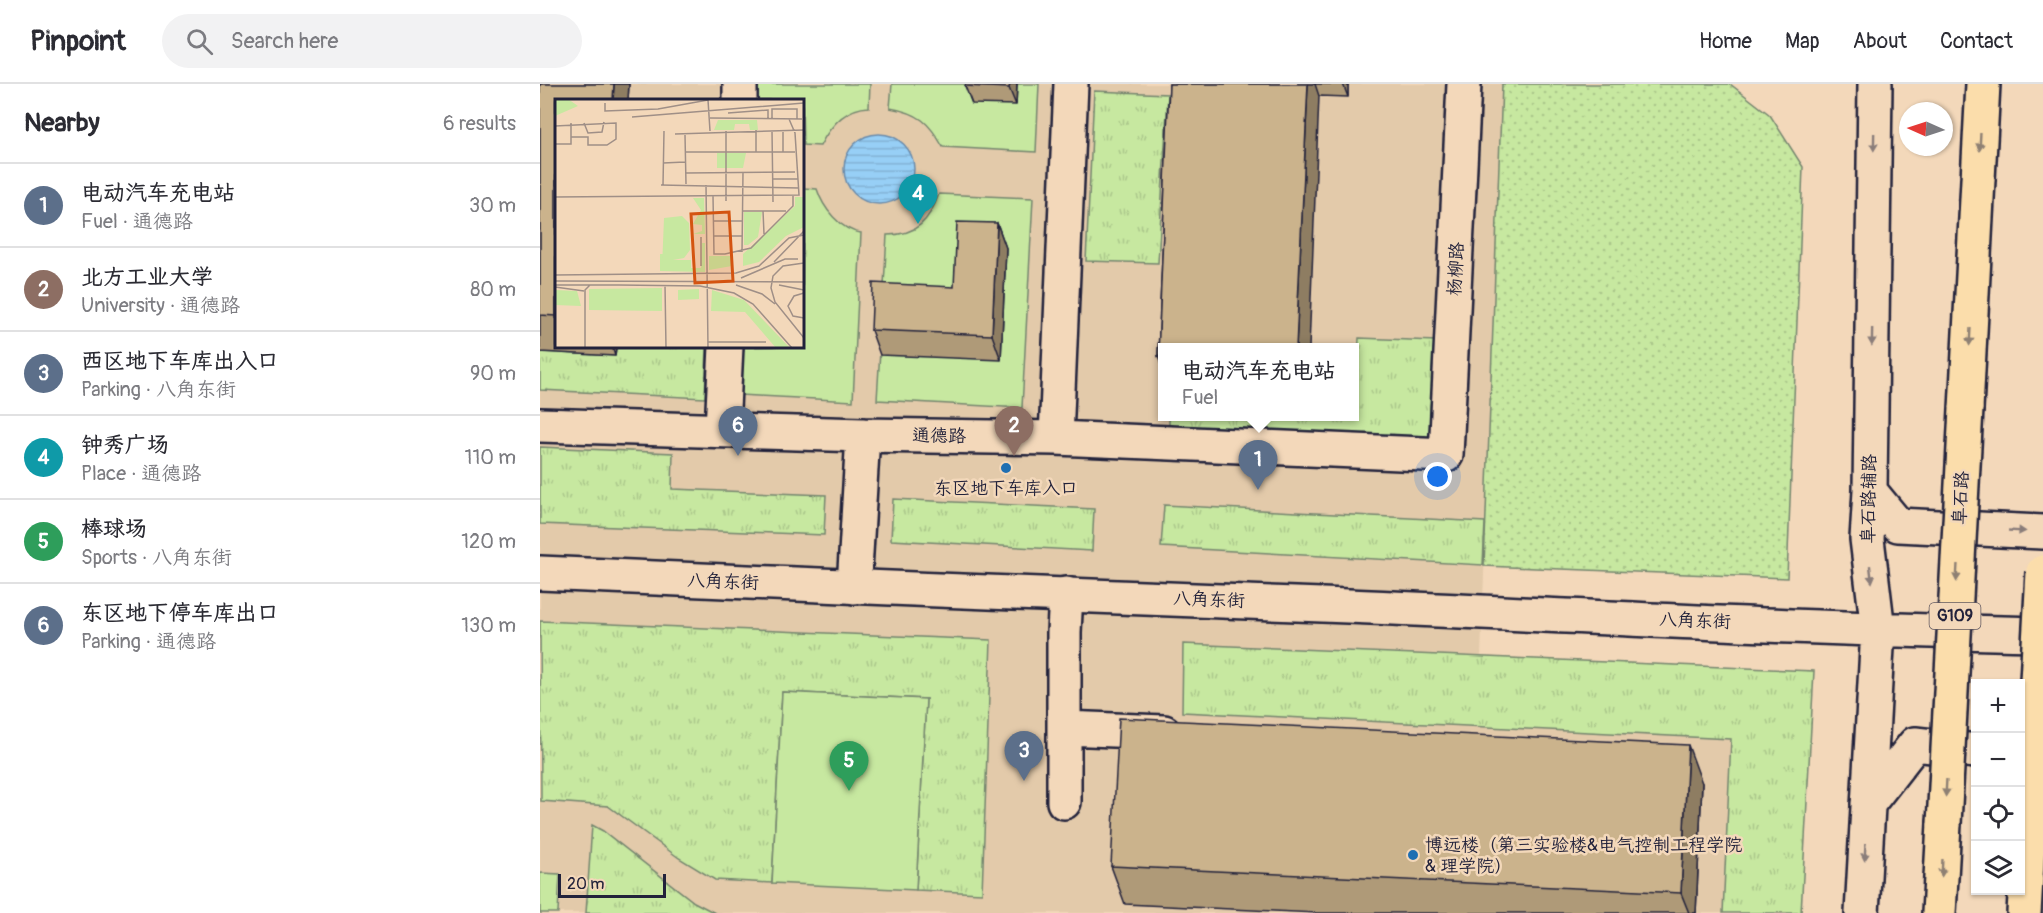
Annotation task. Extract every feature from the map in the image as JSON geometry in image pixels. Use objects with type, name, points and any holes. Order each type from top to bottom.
[{"type":"highway","name":"阜石路","points":[[1939,913],[1983,84]]},
{"type":"highway","points":[[2024,913],[2043,572]]},
{"type":"street","points":[[1056,438],[1071,84]]},
{"type":"street","name":"杨柳路","points":[[1446,454],[1464,84]]},
{"type":"street","name":"阜石路辅路","points":[[1862,913],[1878,630],[1867,539],[1875,84]]},
{"type":"street","points":[[722,429],[726,348]]},
{"type":"street","name":"通德路","points":[[540,425],[863,435],[1056,438],[1446,454]]},
{"type":"street","points":[[854,587],[863,435]]},
{"type":"street","points":[[1869,491],[1898,525],[2043,532]]},
{"type":"street","name":"八角东街","points":[[540,573],[1878,630],[2043,634]]},
{"type":"street","points":[[1064,801],[1066,594]]},
{"type":"street","points":[[1064,728],[1192,733]]},
{"type":"street","points":[[1868,804],[1915,744],[1971,750]]},
{"type":"street","points":[[2025,757],[2043,759]]},
{"type":"shaded area","points":[[540,84],[1502,84],[1481,656],[1814,671],[1801,913],[540,913]]},
{"type":"green space","points":[[754,84],[870,84],[869,107],[860,108],[839,119],[820,146],[804,145],[804,99],[754,99]]},
{"type":"green space","points":[[892,84],[1039,84],[1036,152],[943,147],[933,131],[922,120],[909,113],[890,108]]},
{"type":"green space","points":[[1502,84],[1730,84],[1770,115],[1803,167],[1787,578],[1484,566]]},
{"type":"green space","points":[[1094,91],[1168,94],[1158,263],[1086,261]]},
{"type":"green space","points":[[804,188],[817,189],[823,203],[839,223],[861,233],[853,401],[740,395],[742,348],[804,348]]},
{"type":"green space","points":[[939,194],[1033,198],[1022,408],[877,400],[887,235],[906,232],[920,225],[931,212]]},
{"type":"green space","points":[[1359,338],[1436,341],[1432,441],[1169,430],[1169,421],[1359,421]]},
{"type":"green space","points":[[616,348],[707,348],[705,398],[540,390],[540,352],[615,356]]},
{"type":"green space","points":[[540,447],[673,453],[672,489],[826,495],[824,535],[540,524]]},
{"type":"green space","points":[[893,499],[1094,509],[1092,551],[891,540]]},
{"type":"green space","points":[[1164,505],[1485,522],[1483,565],[1161,547]]},
{"type":"green space","points":[[540,621],[991,640],[982,893],[916,890],[926,699],[782,692],[772,883],[715,880],[679,858],[608,806],[541,801]]},
{"type":"green space","points":[[1183,644],[1814,671],[1801,913],[1723,913],[1731,739],[1182,712]]},
{"type":"green space","points":[[782,692],[926,699],[916,890],[772,883]]},
{"type":"green space","points":[[592,825],[603,831],[694,902],[715,913],[586,913]]},
{"type":"green space","points":[[540,873],[560,874],[558,913],[540,913]]},
{"type":"water","points":[[879,134],[898,140],[908,150],[914,169],[908,188],[898,198],[879,204],[860,198],[850,188],[844,169],[850,150],[860,140]]},
{"type":"building","points":[[540,84],[614,84],[613,99],[555,99],[555,316],[540,315]]},
{"type":"building","points":[[966,84],[1010,84],[1009,88],[965,86]]},
{"type":"building","points":[[1169,84],[1308,84],[1296,343],[1159,343]]},
{"type":"building","points":[[957,222],[997,223],[992,335],[871,330],[873,283],[954,287]]},
{"type":"building","name":"博远楼（第三实验楼&电气控制工程学院 & 理学院）","points":[[1119,718],[1688,745],[1681,893],[1111,866]]},
{"type":"place","name":"钟秀广场","points":[[918,224]]},
{"type":"place","name":"东区地下停车库出口","points":[[738,456]]},
{"type":"place","name":"北方工业大学","points":[[1014,456]]},
{"type":"place","name":"东区地下车库入口","points":[[1006,468]]},
{"type":"place","name":"电动汽车充电站","points":[[1258,490]]},
{"type":"place","name":"西区地下车库出入口","points":[[1024,781]]},
{"type":"place","name":"棒球场","points":[[849,791]]},
{"type":"place","name":"博远楼（第三实验楼&电气控制工程学院 & 理学院）","points":[[1413,855]]}]
